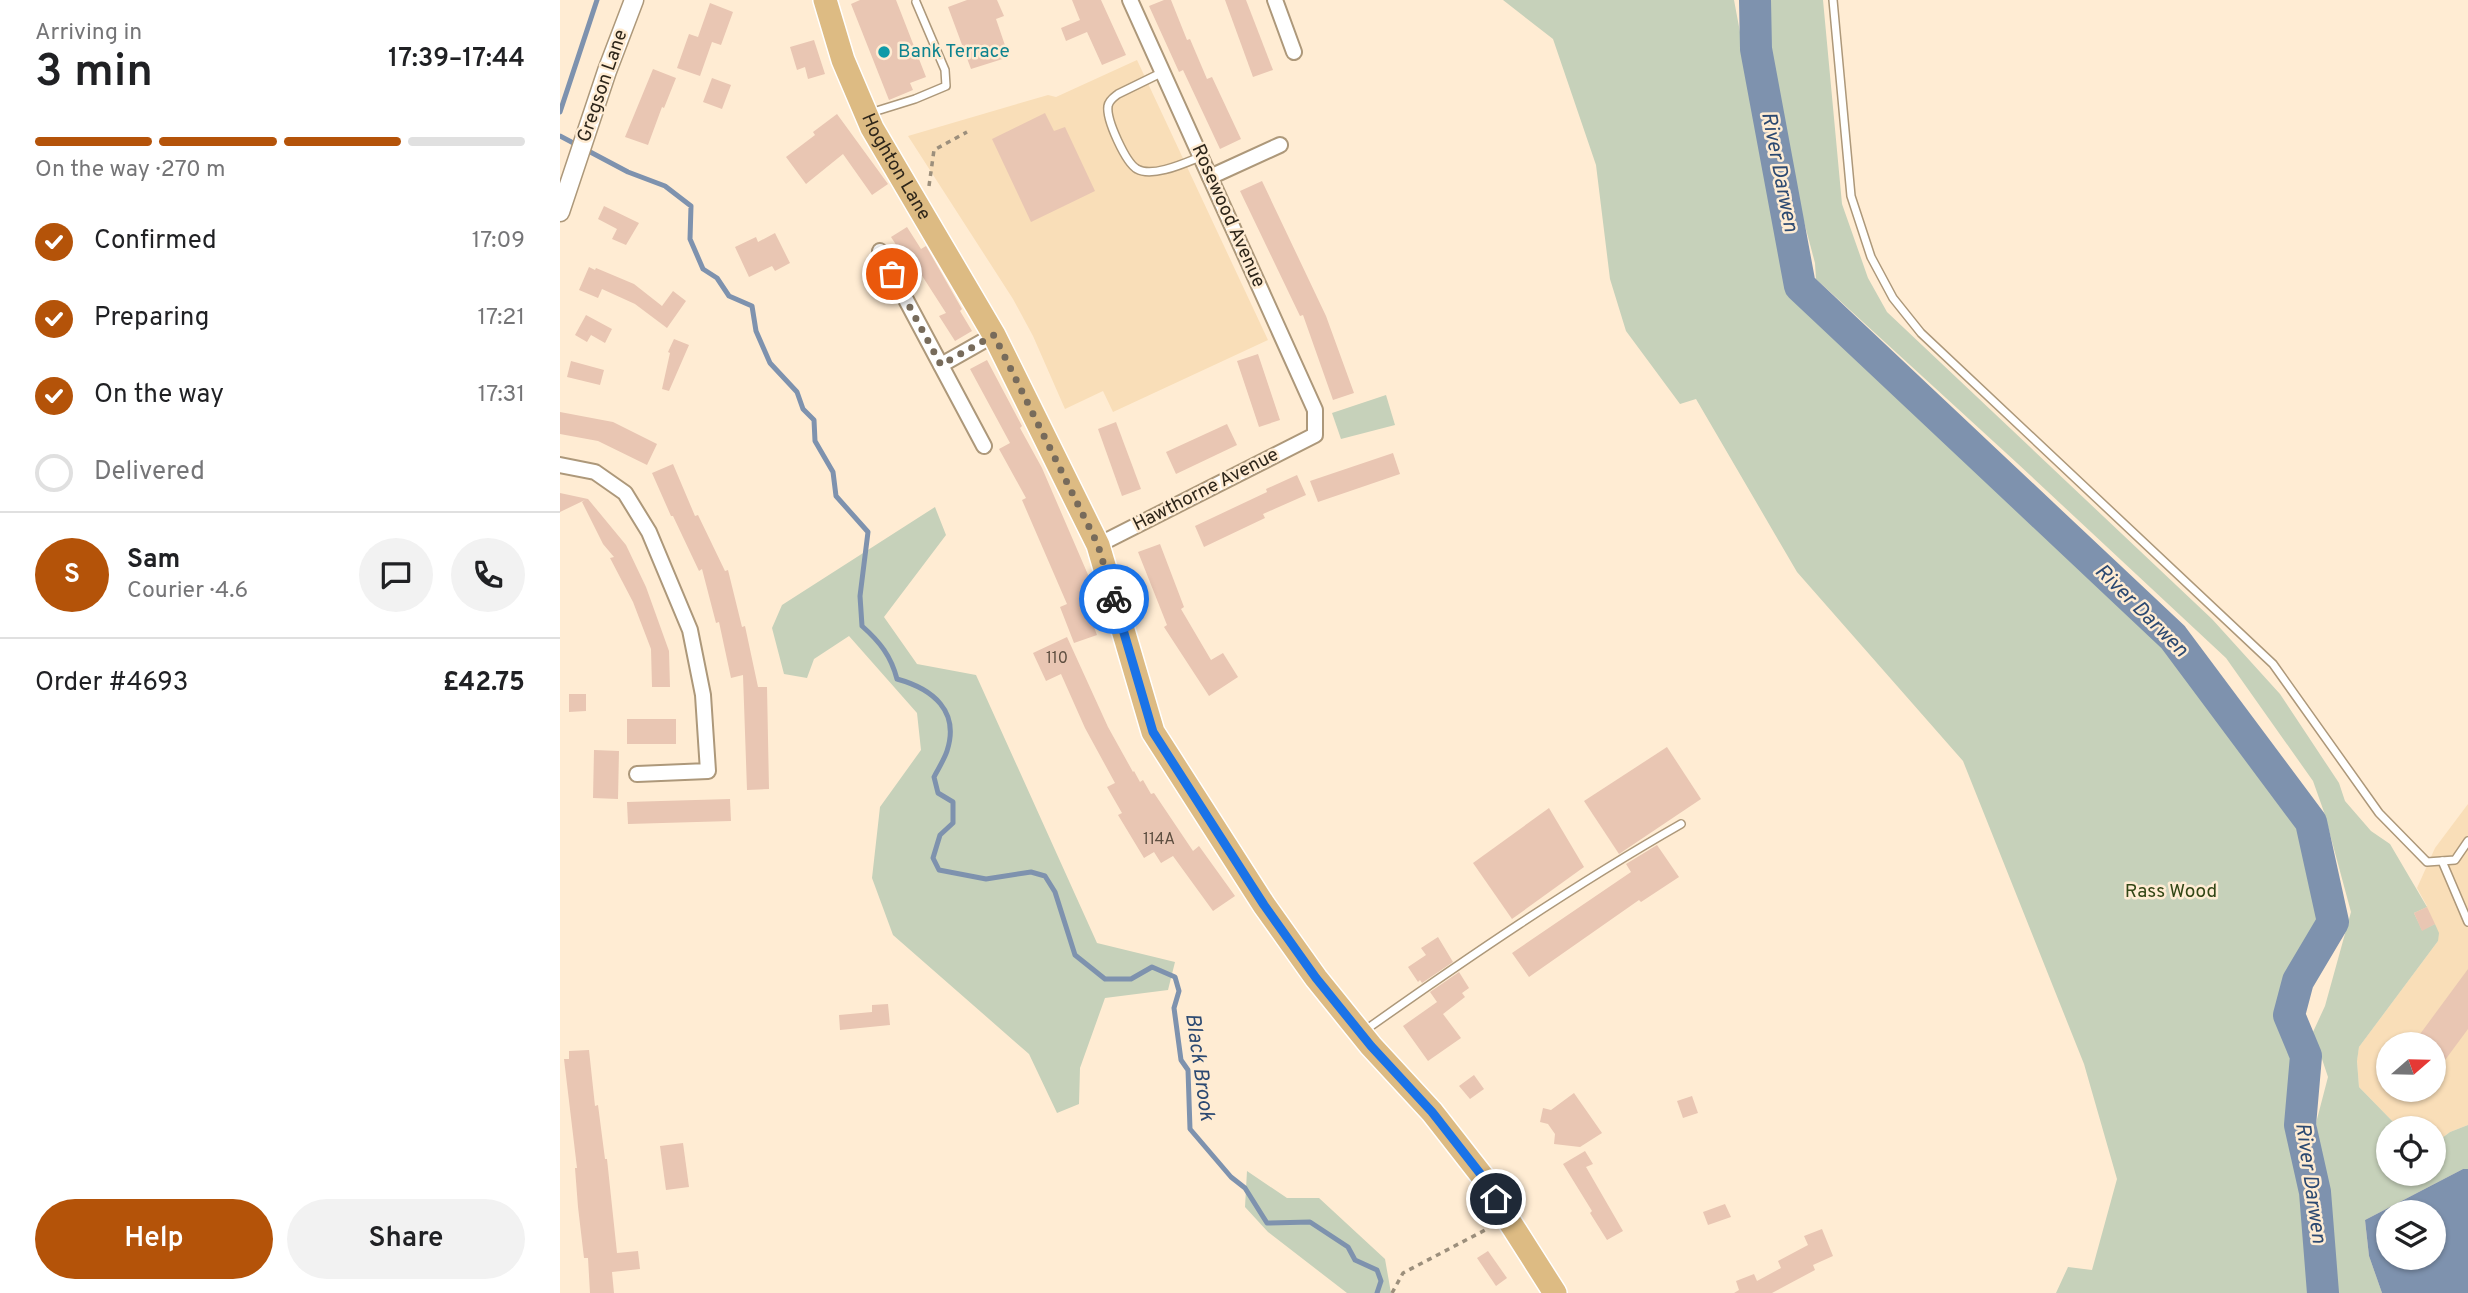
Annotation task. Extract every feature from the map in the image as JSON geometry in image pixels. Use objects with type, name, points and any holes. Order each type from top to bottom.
[{"type":"main road","name":"Hoghton Lane","points":[[825,0],[843,60],[866,114],[994,335],[1098,545],[1153,732],[1264,905],[1316,978],[1432,1112],[1486,1181],[1555,1293]]},
{"type":"street","name":"Gregson Lane","points":[[560,212],[634,0]]},
{"type":"street","name":"Rosewood Avenue","points":[[1130,0],[1315,410],[1315,435]]},
{"type":"street","points":[[1275,0],[1294,52]]},
{"type":"street","points":[[1210,177],[1280,145]]},
{"type":"street","points":[[880,251],[984,446]]},
{"type":"street","points":[[941,365],[994,335]]},
{"type":"street","name":"Hawthorne Avenue","points":[[1098,545],[1315,435]]},
{"type":"street","points":[[560,465],[595,472],[625,493],[649,532],[690,630],[703,695],[708,771],[637,774]]},
{"type":"lane","points":[[1833,0],[1852,196],[1871,257],[1893,298],[1931,342],[2273,664],[2379,813],[2427,862],[2455,860],[2468,841]]},
{"type":"lane","points":[[866,114],[946,86],[945,70],[916,2]]},
{"type":"lane","points":[[1163,72],[1118,93],[1108,107],[1126,159],[1138,170],[1149,172],[1201,157]]},
{"type":"lane","points":[[1361,1033],[1492,942],[1609,866],[1681,824]]},
{"type":"lane","points":[[2442,861],[2468,922]]},
{"type":"path","points":[[919,208],[926,203],[934,150],[967,132]]},
{"type":"path","points":[[1392,1293],[1403,1273],[1489,1228]]},
{"type":"shaded area","points":[[1137,60],[1268,340],[1113,412],[1103,391],[1065,409],[1033,336],[1013,299],[908,136],[1048,95],[1056,97]]},
{"type":"shaded area","points":[[2468,804],[2468,1125],[2446,1135],[2446,1116],[2387,1116],[2359,1087],[2359,1047],[2438,941],[2435,925],[2422,931],[2414,913],[2427,906],[2417,888],[2435,848]]},
{"type":"green space","name":"Rass Wood","points":[[1503,0],[1734,0],[1789,294],[2164,646],[2303,826],[2328,921],[2294,973],[2285,1015],[2300,1055],[2294,1126],[2310,1194],[2317,1293],[2056,1293],[2068,1267],[2092,1270],[2117,1179],[2084,1064],[1963,761],[1797,572],[1696,399],[1680,404],[1626,331],[1610,279],[1596,165],[1553,39]]},
{"type":"green space","points":[[1768,0],[1823,0],[1842,204],[1868,278],[1887,312],[2212,619],[2280,694],[2339,783],[2345,801],[2371,831],[2390,844],[2427,907],[2414,913],[2422,930],[2435,924],[2439,933],[2438,941],[2359,1047],[2357,1061],[2359,1087],[2387,1116],[2376,1116],[2376,1186],[2430,1186],[2403,1200],[2376,1200],[2376,1214],[2365,1220],[2369,1256],[2382,1293],[2331,1293],[2316,1123],[2328,1077],[2313,1032],[2325,1006],[2351,912],[2313,781],[2226,658],[1816,279],[1815,263],[1791,173],[1766,47]]},
{"type":"green space","points":[[1386,395],[1395,425],[1341,439],[1332,413]]},
{"type":"green space","points":[[935,507],[946,535],[884,617],[917,664],[976,675],[1097,943],[1175,962],[1168,990],[1105,998],[1080,1068],[1079,1104],[1057,1113],[1029,1054],[893,935],[872,878],[880,807],[921,750],[917,713],[849,636],[814,659],[807,678],[784,674],[772,628],[782,605]]},
{"type":"green space","points":[[2468,1125],[2468,1169],[2446,1178],[2446,1135]]},
{"type":"green space","points":[[1247,1171],[1287,1198],[1319,1198],[1385,1259],[1391,1293],[1347,1293],[1268,1232],[1245,1207]]},
{"type":"water","points":[[2468,1169],[2468,1293],[2382,1293],[2369,1256],[2365,1220],[2376,1214],[2376,1270],[2446,1270],[2446,1200],[2403,1200],[2430,1186],[2446,1186],[2446,1178]]},
{"type":"building","name":"Bank Terrace","points":[[860,0],[896,0],[926,77],[910,83],[913,90],[889,100],[851,4]]},
{"type":"building","points":[[967,0],[997,0],[1004,16],[996,19],[1009,57],[971,69],[948,7]]},
{"type":"building","points":[[1072,0],[1101,0],[1126,55],[1102,65],[1087,32],[1066,41],[1061,28],[1080,20]]},
{"type":"building","points":[[1171,0],[1187,40],[1190,39],[1207,79],[1212,77],[1241,139],[1220,149],[1183,70],[1179,72],[1149,6]]},
{"type":"building","points":[[1225,0],[1246,0],[1273,70],[1253,77]]},
{"type":"building","points":[[710,3],[733,12],[721,45],[712,42],[700,76],[677,68],[689,34],[698,37]]},
{"type":"building","points":[[814,40],[825,74],[808,79],[805,67],[797,70],[790,47]]},
{"type":"building","points":[[653,69],[676,78],[648,145],[625,137]]},
{"type":"building","points":[[712,78],[731,85],[722,109],[703,102]]},
{"type":"building","points":[[1045,113],[1054,131],[1065,127],[1095,191],[1031,222],[992,139]]},
{"type":"building","points":[[837,114],[888,184],[872,195],[843,154],[806,184],[786,157]]},
{"type":"building","points":[[1262,181],[1326,316],[1354,393],[1333,400],[1303,315],[1300,316],[1240,191]]},
{"type":"building","points":[[604,206],[639,223],[626,245],[612,239],[617,229],[598,219]]},
{"type":"building","points":[[907,227],[921,249],[926,246],[972,331],[955,341],[939,316],[946,313],[910,257],[906,260],[891,237]]},
{"type":"building","points":[[775,233],[790,263],[775,271],[772,266],[749,277],[735,247],[756,237],[758,242]]},
{"type":"building","points":[[589,267],[634,284],[662,306],[673,291],[686,301],[667,328],[635,304],[602,289],[598,298],[579,290]]},
{"type":"building","points":[[586,315],[612,329],[605,343],[591,335],[587,342],[575,335]]},
{"type":"building","points":[[674,339],[689,345],[669,391],[662,389],[670,353],[668,352]]},
{"type":"building","points":[[1258,354],[1280,420],[1259,427],[1237,361]]},
{"type":"building","points":[[987,360],[1042,468],[1092,584],[1080,590],[1097,635],[1074,643],[1060,607],[1067,604],[1022,500],[1026,498],[999,449],[1010,443],[970,369]]},
{"type":"building","points":[[571,361],[604,370],[600,385],[567,377]]},
{"type":"building","points":[[560,412],[613,422],[657,444],[647,465],[598,441],[560,434]]},
{"type":"building","points":[[1116,422],[1141,489],[1122,496],[1098,429]]},
{"type":"building","points":[[1227,424],[1237,445],[1176,474],[1166,452]]},
{"type":"building","points":[[1393,453],[1400,474],[1318,502],[1310,481]]},
{"type":"building","points":[[673,464],[695,516],[698,515],[725,571],[728,570],[742,627],[745,626],[758,687],[767,687],[769,789],[747,790],[743,675],[731,678],[719,622],[716,623],[702,569],[699,571],[652,473]]},
{"type":"building","points":[[1297,475],[1306,495],[1263,514],[1265,518],[1204,547],[1195,526]]},
{"type":"building","points":[[560,493],[588,499],[626,545],[646,587],[669,651],[670,687],[652,687],[651,649],[633,602],[610,558],[614,557],[603,544],[582,502],[585,500],[560,512]]},
{"type":"building","points":[[1160,544],[1184,607],[1181,609],[1211,660],[1223,653],[1238,677],[1209,696],[1164,627],[1167,625],[1138,552]]},
{"type":"building","points":[[1067,637],[1108,727],[1133,772],[1140,782],[1143,780],[1151,794],[1154,793],[1193,851],[1199,846],[1235,896],[1213,911],[1173,856],[1161,863],[1154,852],[1144,858],[1118,815],[1122,813],[1107,787],[1115,783],[1085,728],[1061,674],[1046,681],[1033,653]]},
{"type":"building","points":[[569,694],[586,694],[586,711],[569,712]]},
{"type":"building","points":[[627,719],[676,719],[676,744],[627,744]]},
{"type":"building","points":[[1667,747],[1701,799],[1619,854],[1584,801]]},
{"type":"building","points":[[594,750],[619,751],[618,799],[593,798]]},
{"type":"building","points":[[730,799],[731,821],[628,824],[627,802]]},
{"type":"building","points":[[1549,808],[1584,867],[1512,919],[1473,863]]},
{"type":"building","points":[[1657,845],[1679,877],[1641,902],[1639,900],[1529,977],[1512,953],[1631,872],[1626,864]]},
{"type":"building","points":[[2427,907],[2435,924],[2422,931],[2414,913]]},
{"type":"building","points":[[1438,937],[1453,962],[1422,983],[1420,980],[1418,982],[1408,967],[1426,955],[1421,948]]},
{"type":"building","points":[[2468,969],[2468,1029],[2446,1059],[2446,1032],[2422,1032]]},
{"type":"building","points":[[1459,972],[1469,988],[1462,993],[1465,997],[1443,1014],[1461,1038],[1428,1061],[1403,1026],[1437,1002],[1430,992]]},
{"type":"building","points":[[888,1004],[890,1025],[840,1030],[839,1015],[872,1012],[872,1005]]},
{"type":"building","points":[[589,1050],[595,1106],[598,1105],[607,1159],[617,1253],[638,1251],[640,1269],[612,1272],[614,1293],[590,1293],[588,1258],[584,1258],[578,1207],[577,1168],[564,1059],[569,1059],[569,1051]]},
{"type":"building","points":[[1474,1075],[1484,1089],[1470,1099],[1459,1086]]},
{"type":"building","points":[[1574,1093],[1602,1133],[1580,1147],[1554,1144],[1555,1134],[1548,1124],[1540,1122],[1543,1108],[1551,1110]]},
{"type":"building","points":[[1692,1096],[1698,1113],[1683,1118],[1677,1101]]},
{"type":"building","points":[[683,1143],[689,1187],[666,1190],[660,1146]]},
{"type":"building","points":[[1585,1151],[1593,1164],[1586,1167],[1623,1231],[1607,1240],[1563,1164]]},
{"type":"building","points":[[1725,1204],[1731,1217],[1708,1225],[1703,1212]]},
{"type":"building","points":[[1822,1229],[1833,1256],[1813,1265],[1815,1270],[1772,1293],[1734,1293],[1739,1290],[1736,1281],[1754,1274],[1757,1281],[1781,1268],[1778,1261],[1808,1245],[1804,1236]]},
{"type":"building","points":[[1488,1251],[1507,1278],[1496,1286],[1477,1258]]},
{"type":"waterway","points":[[560,112],[597,0]]},
{"type":"waterway","name":"River Darwen","points":[[1755,0],[1756,49],[1800,286],[2173,637],[2311,822],[2333,922],[2298,981],[2289,1015],[2306,1056],[2300,1125],[2315,1192],[2323,1293]]},
{"type":"waterway","name":"Black Brook","points":[[560,136],[628,172],[665,186],[691,206],[690,239],[703,269],[717,278],[729,296],[752,306],[756,331],[770,363],[797,392],[803,409],[814,420],[815,441],[833,472],[836,496],[868,532],[860,596],[862,626],[884,650],[897,679],[932,696],[946,713],[950,724],[947,751],[934,777],[938,793],[953,802],[953,823],[940,835],[933,858],[939,870],[986,879],[1031,872],[1045,876],[1055,892],[1075,955],[1105,979],[1131,979],[1152,967],[1175,977],[1179,991],[1174,1008],[1181,1060],[1188,1070],[1190,1129],[1231,1177],[1245,1188],[1267,1223],[1310,1222],[1348,1247],[1355,1260],[1377,1270],[1381,1281],[1377,1293]]},
{"type":"way so far","points":[[892,274],[941,365],[994,335],[1098,545],[1114,599]]},
{"type":"place","name":"Bank Terrace","points":[[884,52]]},
{"type":"route","points":[[1114,599],[1153,732],[1264,905],[1316,978],[1371,1046],[1432,1112],[1486,1181],[1496,1199]]}]
